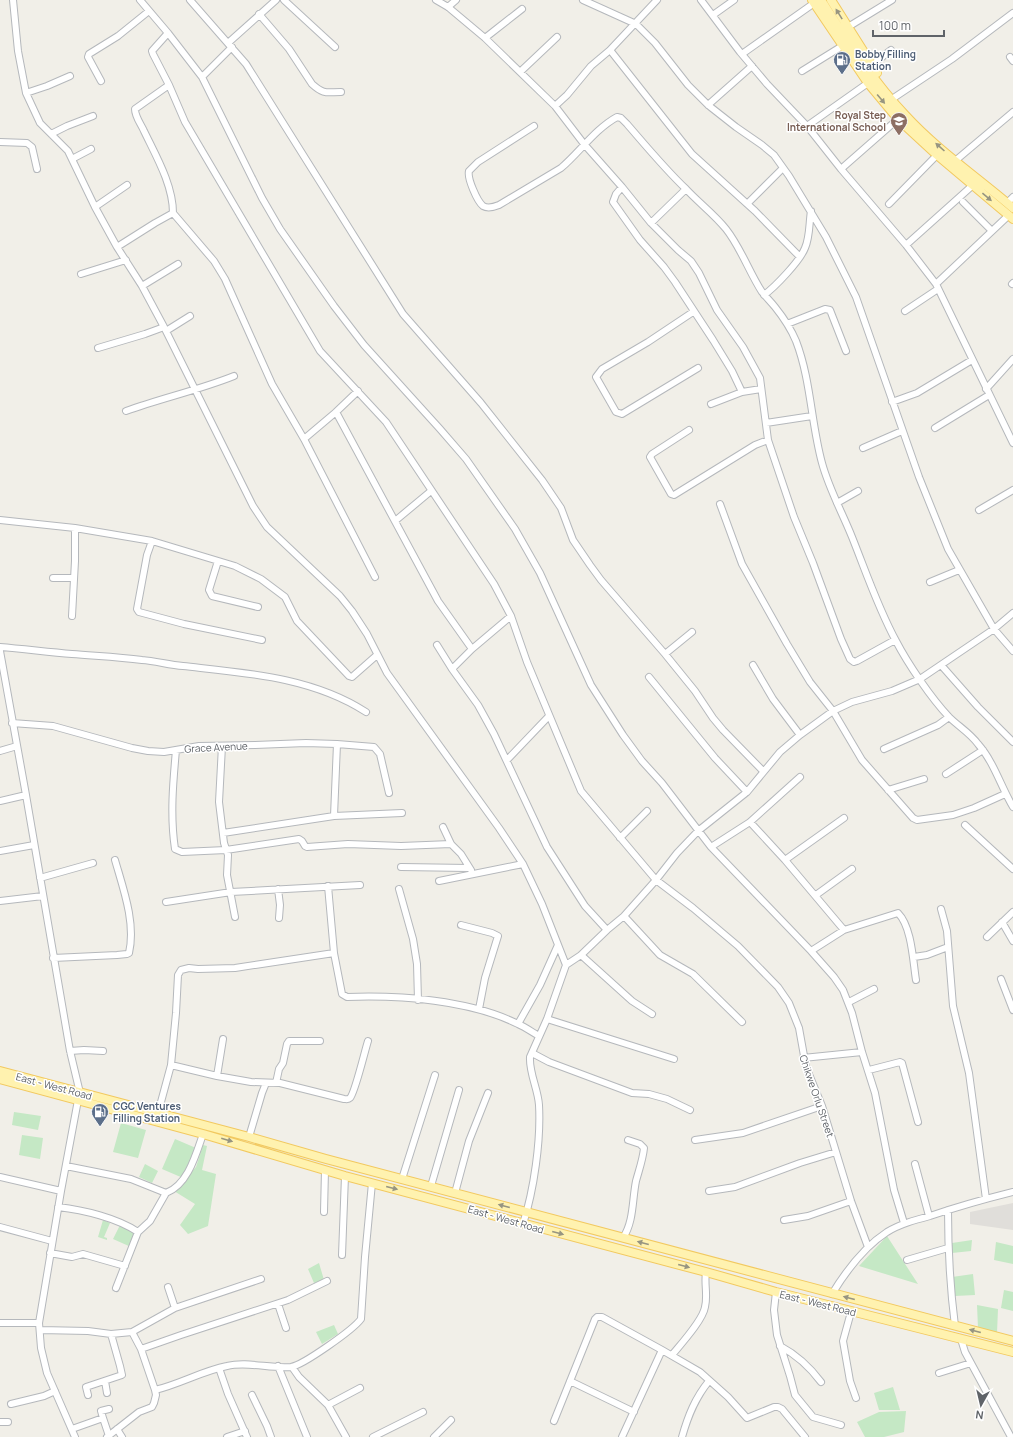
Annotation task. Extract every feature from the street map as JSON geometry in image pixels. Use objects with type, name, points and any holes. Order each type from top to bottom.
[{"type":"main road","points":[[821,0],[864,65],[878,84],[905,115],[955,161],[1011,208]]},
{"type":"main road","points":[[831,0],[848,27],[864,65],[866,81]]},
{"type":"main road","points":[[810,2],[864,65]]},
{"type":"main road","points":[[810,2],[857,74],[866,81],[898,119],[937,155],[973,185],[1011,208]]},
{"type":"main road","name":"East - West Road","points":[[0,1072],[345,1176],[851,1312],[1013,1352]]},
{"type":"main road","name":"East - West Road","points":[[0,1079],[158,1113],[249,1136],[326,1159],[1013,1341]]},
{"type":"street","points":[[13,0],[18,51],[26,93],[40,123],[68,151],[95,207],[117,247],[142,286],[165,329],[253,506],[267,527],[340,596],[352,611],[367,634],[387,673],[499,828],[523,864],[542,904],[566,966]]},
{"type":"street","points":[[140,0],[148,11],[168,32],[202,77],[246,168],[280,229],[364,345],[440,428],[466,460],[516,529],[540,573],[591,685],[623,735],[711,847],[811,951],[834,977],[843,990],[849,1002],[862,1052],[869,1070],[894,1190],[904,1223]]},
{"type":"street","points":[[190,0],[246,64],[403,314],[464,382],[542,480],[561,508],[573,540],[590,565],[695,691],[720,726],[763,771]]},
{"type":"street","points":[[202,77],[259,14],[276,0]]},
{"type":"street","points":[[284,0],[335,47]]},
{"type":"street","points":[[289,5],[295,0]]},
{"type":"street","points":[[436,0],[448,7],[485,38],[555,106],[584,144],[651,223],[691,261],[699,273],[717,310],[743,347],[760,378],[768,440],[794,517],[850,658],[854,662],[858,661],[895,640]]},
{"type":"street","points":[[448,7],[456,0]]},
{"type":"street","points":[[583,0],[636,24],[655,43],[688,85],[708,105],[774,155],[783,168],[811,211],[849,281],[856,297],[919,478],[948,549],[994,629],[1013,651]]},
{"type":"street","points":[[555,106],[567,95],[591,66],[610,50],[636,24],[657,0]]},
{"type":"street","points":[[701,0],[767,84],[808,126],[841,169],[906,245],[937,287],[1013,443]]},
{"type":"street","points":[[713,15],[734,0]]},
{"type":"street","points":[[848,27],[892,0]]},
{"type":"street","points":[[742,54],[810,2]]},
{"type":"street","points":[[485,38],[522,9]]},
{"type":"street","points":[[100,81],[88,57],[89,54],[118,36],[148,11]]},
{"type":"street","points":[[892,99],[952,59],[1013,13]]},
{"type":"street","points":[[259,14],[274,31],[312,84],[325,93],[341,92]]},
{"type":"street","name":"Chikwe Orlu Street","points":[[168,32],[152,50],[185,122],[320,351],[386,422],[494,584],[511,616],[527,662],[581,791],[656,880],[693,908],[738,946],[778,987],[790,1003],[799,1028],[803,1058],[811,1082],[822,1106],[851,1201],[868,1247]]},
{"type":"street","points":[[520,72],[557,37]]},
{"type":"street","points":[[802,71],[839,48]]},
{"type":"street","points":[[610,50],[692,154],[747,204],[800,257]]},
{"type":"street","points":[[864,65],[891,50]]},
{"type":"street","points":[[708,105],[752,66]]},
{"type":"street","points":[[26,93],[70,76]]},
{"type":"street","points":[[808,126],[866,81]]},
{"type":"street","points":[[169,85],[135,109],[135,114],[167,183],[173,204],[173,213],[214,261],[225,279],[272,384],[304,440],[375,578]]},
{"type":"street","points":[[955,161],[1013,112]]},
{"type":"street","points":[[51,134],[93,116]]},
{"type":"street","points":[[534,126],[478,162],[469,171],[468,177],[475,193],[482,205],[485,207],[499,205],[560,168],[569,161],[584,144],[617,117],[621,118],[686,190],[711,212],[734,240],[753,277],[764,295],[775,306],[787,324],[795,340],[808,383],[818,448],[825,473],[895,640],[920,679],[949,717],[966,731],[989,758],[1005,794],[1013,807]]},
{"type":"street","points":[[841,169],[898,119]]},
{"type":"street","points":[[0,142],[31,144],[37,169]]},
{"type":"street","points":[[72,159],[91,149]]},
{"type":"street","points":[[889,204],[937,155]]},
{"type":"street","points":[[747,204],[783,168]]},
{"type":"street","points":[[95,207],[127,185]]},
{"type":"street","points":[[906,245],[973,185]]},
{"type":"street","points":[[622,187],[616,194],[613,202],[640,240],[664,267],[732,371],[742,392]]},
{"type":"street","points":[[651,223],[686,190]]},
{"type":"street","points":[[963,202],[992,231]]},
{"type":"street","points":[[905,311],[937,287],[992,231],[1011,208]]},
{"type":"street","points":[[764,295],[774,287],[800,257],[807,244],[811,211]]},
{"type":"street","points":[[117,247],[173,213]]},
{"type":"street","points":[[81,274],[126,260]]},
{"type":"street","points":[[142,286],[178,264]]},
{"type":"street","points":[[787,324],[825,309],[830,310],[846,351]]},
{"type":"street","points":[[693,312],[648,342],[602,369],[596,377],[616,412],[622,414],[698,368]]},
{"type":"street","points":[[98,348],[165,329],[190,316]]},
{"type":"street","points":[[986,389],[1013,359]]},
{"type":"street","points":[[892,402],[917,393],[972,360]]},
{"type":"street","points":[[126,411],[212,385],[234,376]]},
{"type":"street","points":[[711,404],[742,392],[761,389]]},
{"type":"street","points":[[304,440],[358,391]]},
{"type":"street","points":[[935,428],[989,395]]},
{"type":"street","points":[[336,412],[438,601],[472,650]]},
{"type":"street","points":[[766,423],[812,416]]},
{"type":"street","points":[[689,430],[652,454],[650,458],[671,494],[674,496],[755,446],[768,440]]},
{"type":"street","points":[[863,448],[902,431]]},
{"type":"street","points":[[979,510],[1013,490]]},
{"type":"street","points":[[395,521],[431,491]]},
{"type":"street","points":[[837,503],[858,491]]},
{"type":"street","points":[[720,504],[742,564],[810,682],[833,711],[862,760],[913,818],[917,820],[953,815],[974,808],[1005,794]]},
{"type":"street","points":[[0,520],[75,528],[152,541],[235,566],[261,579],[277,590],[285,598],[297,621],[349,676],[352,677],[377,655]]},
{"type":"street","points":[[72,616],[76,561],[75,528]]},
{"type":"street","points":[[152,541],[147,555],[137,609],[139,612],[184,624],[262,640]]},
{"type":"street","points":[[218,561],[209,590],[212,596],[258,608]]},
{"type":"street","points":[[930,582],[959,570]]},
{"type":"street","points":[[53,578],[74,578]]},
{"type":"street","points":[[523,1224],[530,1201],[539,1125],[537,1090],[530,1064],[532,1053],[547,1019],[566,966],[581,955],[624,916],[656,880],[677,853],[698,831],[747,792],[780,752],[800,735],[833,711],[852,702],[892,691],[920,679],[994,629],[1013,613]]},
{"type":"street","points":[[452,669],[511,616]]},
{"type":"street","points":[[665,654],[692,632]]},
{"type":"street","points":[[437,645],[478,705],[507,760],[547,847],[585,906],[607,930]]},
{"type":"street","points":[[0,647],[142,660],[258,674],[302,684],[334,694],[366,712]]},
{"type":"street","points":[[0,651],[53,958],[79,1096],[52,1241],[39,1327],[41,1348],[47,1373],[76,1437]]},
{"type":"street","points":[[753,665],[773,699],[800,735]]},
{"type":"street","points":[[941,665],[972,701],[1013,742]]},
{"type":"street","points":[[649,677],[716,758],[747,792]]},
{"type":"street","points":[[507,760],[549,716]]},
{"type":"street","points":[[884,749],[938,725],[949,717]]},
{"type":"street","name":"Grace Avenue","points":[[12,723],[53,726],[148,751],[176,750],[199,746],[306,743],[368,746],[377,749],[380,754],[389,793]]},
{"type":"street","points":[[334,816],[337,744]]},
{"type":"street","points":[[0,751],[17,746]]},
{"type":"street","points":[[222,746],[219,802],[222,832],[228,862],[227,876],[235,917]]},
{"type":"street","points":[[176,750],[172,794],[172,821],[175,849],[182,852],[226,850],[299,838],[307,847],[348,844],[401,846],[451,844]]},
{"type":"street","points":[[946,774],[983,750]]},
{"type":"street","points":[[711,847],[750,822],[800,777]]},
{"type":"street","points":[[888,790],[924,779]]},
{"type":"street","points":[[0,801],[26,795]]},
{"type":"street","points":[[620,838],[647,811]]},
{"type":"street","points":[[222,832],[334,816],[402,813]]},
{"type":"street","points":[[785,860],[844,818]]},
{"type":"street","points":[[750,822],[816,895],[844,930]]},
{"type":"street","points":[[965,825],[1013,869]]},
{"type":"street","points":[[443,827],[451,844],[461,854],[469,868],[475,874]]},
{"type":"street","points":[[0,851],[34,844]]},
{"type":"street","points":[[53,958],[117,955],[129,953],[129,906],[115,860]]},
{"type":"street","points":[[40,878],[93,863]]},
{"type":"street","points":[[440,881],[523,864]]},
{"type":"street","points":[[401,867],[469,868]]},
{"type":"street","points":[[816,895],[852,869]]},
{"type":"street","points":[[166,902],[231,892],[360,885]]},
{"type":"street","points":[[328,886],[334,953],[339,982],[342,994],[344,996],[390,997],[479,1009],[518,1024],[539,1036]]},
{"type":"street","points":[[278,889],[280,905],[279,918]]},
{"type":"street","points":[[399,889],[413,938],[417,964],[418,1000]]},
{"type":"street","points":[[0,901],[43,896]]},
{"type":"street","points":[[941,909],[947,931],[953,1006],[969,1073],[986,1199]]},
{"type":"street","points":[[987,937],[1013,912]]},
{"type":"street","points":[[811,951],[844,930],[898,913],[903,917],[910,939],[914,958],[916,980]]},
{"type":"street","points":[[624,916],[660,955],[694,974],[742,1022]]},
{"type":"street","points":[[1002,922],[1013,941]]},
{"type":"street","points":[[461,925],[498,936],[485,978],[479,1009]]},
{"type":"street","points":[[518,1024],[540,986],[558,945]]},
{"type":"street","points":[[914,958],[948,947]]},
{"type":"street","points":[[158,1113],[171,1065],[178,975],[181,970],[189,968],[235,968],[334,953]]},
{"type":"street","points":[[581,955],[632,1001],[652,1014]]},
{"type":"street","points":[[1001,979],[1013,1010]]},
{"type":"street","points":[[849,1002],[874,989]]},
{"type":"street","points":[[547,1019],[674,1059]]},
{"type":"street","points":[[217,1076],[223,1039]]},
{"type":"street","points":[[276,1083],[279,1069],[283,1063],[289,1041],[320,1041]]},
{"type":"street","points":[[171,1065],[217,1076],[276,1083],[344,1100],[351,1097],[368,1041]]},
{"type":"street","points":[[70,1051],[103,1051]]},
{"type":"street","points":[[803,1058],[862,1052]]},
{"type":"street","points":[[532,1053],[549,1062],[632,1093],[649,1094],[667,1099],[690,1110]]},
{"type":"street","points":[[869,1070],[900,1062],[902,1063],[918,1122]]},
{"type":"street","points":[[402,1179],[435,1075]]},
{"type":"street","points":[[249,1136],[266,1083]]},
{"type":"street","points":[[431,1186],[459,1090]]},
{"type":"street","points":[[455,1193],[469,1140],[488,1093]]},
{"type":"street","points":[[695,1140],[743,1133],[822,1106]]},
{"type":"street","points":[[116,1288],[138,1232],[150,1221],[166,1193],[179,1186],[194,1160],[203,1134]]},
{"type":"street","points":[[623,1238],[628,1230],[631,1218],[636,1182],[644,1148],[640,1144],[628,1140]]},
{"type":"street","points":[[709,1191],[735,1187],[836,1152]]},
{"type":"street","points":[[915,1164],[929,1216]]},
{"type":"street","points":[[66,1166],[131,1179],[166,1193]]},
{"type":"street","points":[[324,1212],[325,1170]]},
{"type":"street","points":[[342,1255],[345,1176]]},
{"type":"street","points":[[0,1177],[61,1191]]},
{"type":"street","points":[[155,1390],[219,1368],[242,1364],[292,1367],[332,1344],[357,1324],[361,1319],[372,1183]]},
{"type":"street","points":[[832,1294],[852,1265],[868,1247],[887,1232],[904,1223],[1013,1192]]},
{"type":"street","points":[[784,1220],[808,1216],[851,1201]]},
{"type":"street","points":[[58,1208],[97,1215],[127,1226],[138,1232]]},
{"type":"street","points":[[948,1210],[950,1292],[955,1326]]},
{"type":"street","points":[[0,1227],[52,1241]]},
{"type":"street","points":[[907,1260],[948,1248]]},
{"type":"street","points":[[50,1253],[72,1257],[82,1254],[125,1266]]},
{"type":"street","points":[[672,1355],[704,1311],[706,1303],[704,1281],[706,1272]]},
{"type":"street","points":[[0,1323],[111,1334],[132,1332],[175,1308],[261,1279]]},
{"type":"street","points":[[141,1350],[181,1335],[278,1304],[305,1293],[328,1281]]},
{"type":"street","points":[[168,1287],[175,1308]]},
{"type":"street","points":[[776,1292],[775,1324],[795,1395],[813,1417],[841,1425]]},
{"type":"street","points":[[278,1304],[286,1328]]},
{"type":"street","points":[[851,1312],[843,1341],[850,1381],[856,1398]]},
{"type":"street","points":[[554,1420],[595,1319],[597,1317],[602,1317],[700,1372],[728,1397],[747,1418],[774,1407],[778,1407],[782,1409],[805,1437]]},
{"type":"street","points":[[109,1409],[101,1411],[108,1436],[139,1412],[152,1407],[156,1396],[141,1350],[132,1332]]},
{"type":"street","points":[[88,1395],[86,1387],[122,1375],[111,1334]]},
{"type":"street","points":[[961,1339],[965,1352],[1011,1437]]},
{"type":"street","points":[[780,1346],[803,1361],[821,1382]]},
{"type":"street","points":[[622,1437],[662,1350]]},
{"type":"street","points":[[939,1373],[971,1363]]},
{"type":"street","points":[[278,1366],[307,1437]]},
{"type":"street","points":[[292,1367],[299,1377],[328,1405],[346,1437]]},
{"type":"street","points":[[219,1368],[246,1434],[227,1437]]},
{"type":"street","points":[[105,1381],[107,1393]]},
{"type":"street","points":[[570,1381],[634,1412]]},
{"type":"street","points":[[682,1437],[692,1407],[700,1392],[709,1381]]},
{"type":"street","points":[[328,1405],[360,1388]]},
{"type":"street","points":[[11,1404],[38,1398],[55,1391]]},
{"type":"street","points":[[252,1395],[271,1437]]},
{"type":"street","points":[[373,1437],[423,1412]]},
{"type":"street","points":[[72,1429],[103,1418]]},
{"type":"street","points":[[434,1437],[452,1420]]},
{"type":"street","points":[[0,1422],[8,1422]]},
{"type":"street","points":[[117,1429],[122,1437]]},
{"type":"shaded area","points":[[1013,1203],[1013,1230],[970,1224],[970,1212]]},
{"type":"green space","points":[[14,1112],[41,1116],[38,1130],[12,1125]]},
{"type":"green space","points":[[121,1123],[146,1130],[138,1158],[113,1152]]},
{"type":"green space","points":[[22,1135],[43,1138],[40,1159],[19,1155]]},
{"type":"green space","points":[[175,1139],[196,1148],[183,1178],[162,1169]]},
{"type":"green space","points":[[203,1145],[207,1146],[202,1170],[216,1174],[208,1226],[188,1234],[180,1225],[195,1204],[174,1191],[196,1167]]},
{"type":"green space","points":[[145,1164],[158,1171],[152,1183],[139,1177]]},
{"type":"green space","points":[[103,1220],[110,1223],[104,1237],[107,1238],[107,1240],[98,1237]]},
{"type":"green space","points":[[120,1225],[137,1233],[131,1247],[113,1239]]},
{"type":"green space","points":[[887,1236],[918,1284],[859,1266]]},
{"type":"green space","points":[[972,1240],[971,1251],[952,1253],[952,1243]]},
{"type":"green space","points":[[996,1242],[1013,1246],[1013,1264],[994,1260]]},
{"type":"green space","points":[[319,1263],[324,1280],[314,1283],[308,1269]]},
{"type":"green space","points":[[973,1274],[975,1295],[955,1296],[952,1277]]},
{"type":"green space","points":[[1004,1290],[1013,1292],[1013,1311],[1001,1308]]},
{"type":"green space","points":[[977,1305],[998,1309],[997,1333],[978,1328]]},
{"type":"green space","points":[[334,1325],[338,1334],[322,1344],[316,1332]]},
{"type":"green space","points":[[893,1387],[900,1410],[879,1410],[874,1393]]},
{"type":"green space","points":[[906,1411],[904,1432],[884,1437],[865,1437],[857,1422],[879,1412]]},
{"type":"place","name":"Bobby Filling Station","points":[[842,75]]},
{"type":"place","name":"Royal Step International School","points":[[899,136]]},
{"type":"place","name":"CGC Ventures Filling Station","points":[[100,1127]]}]
